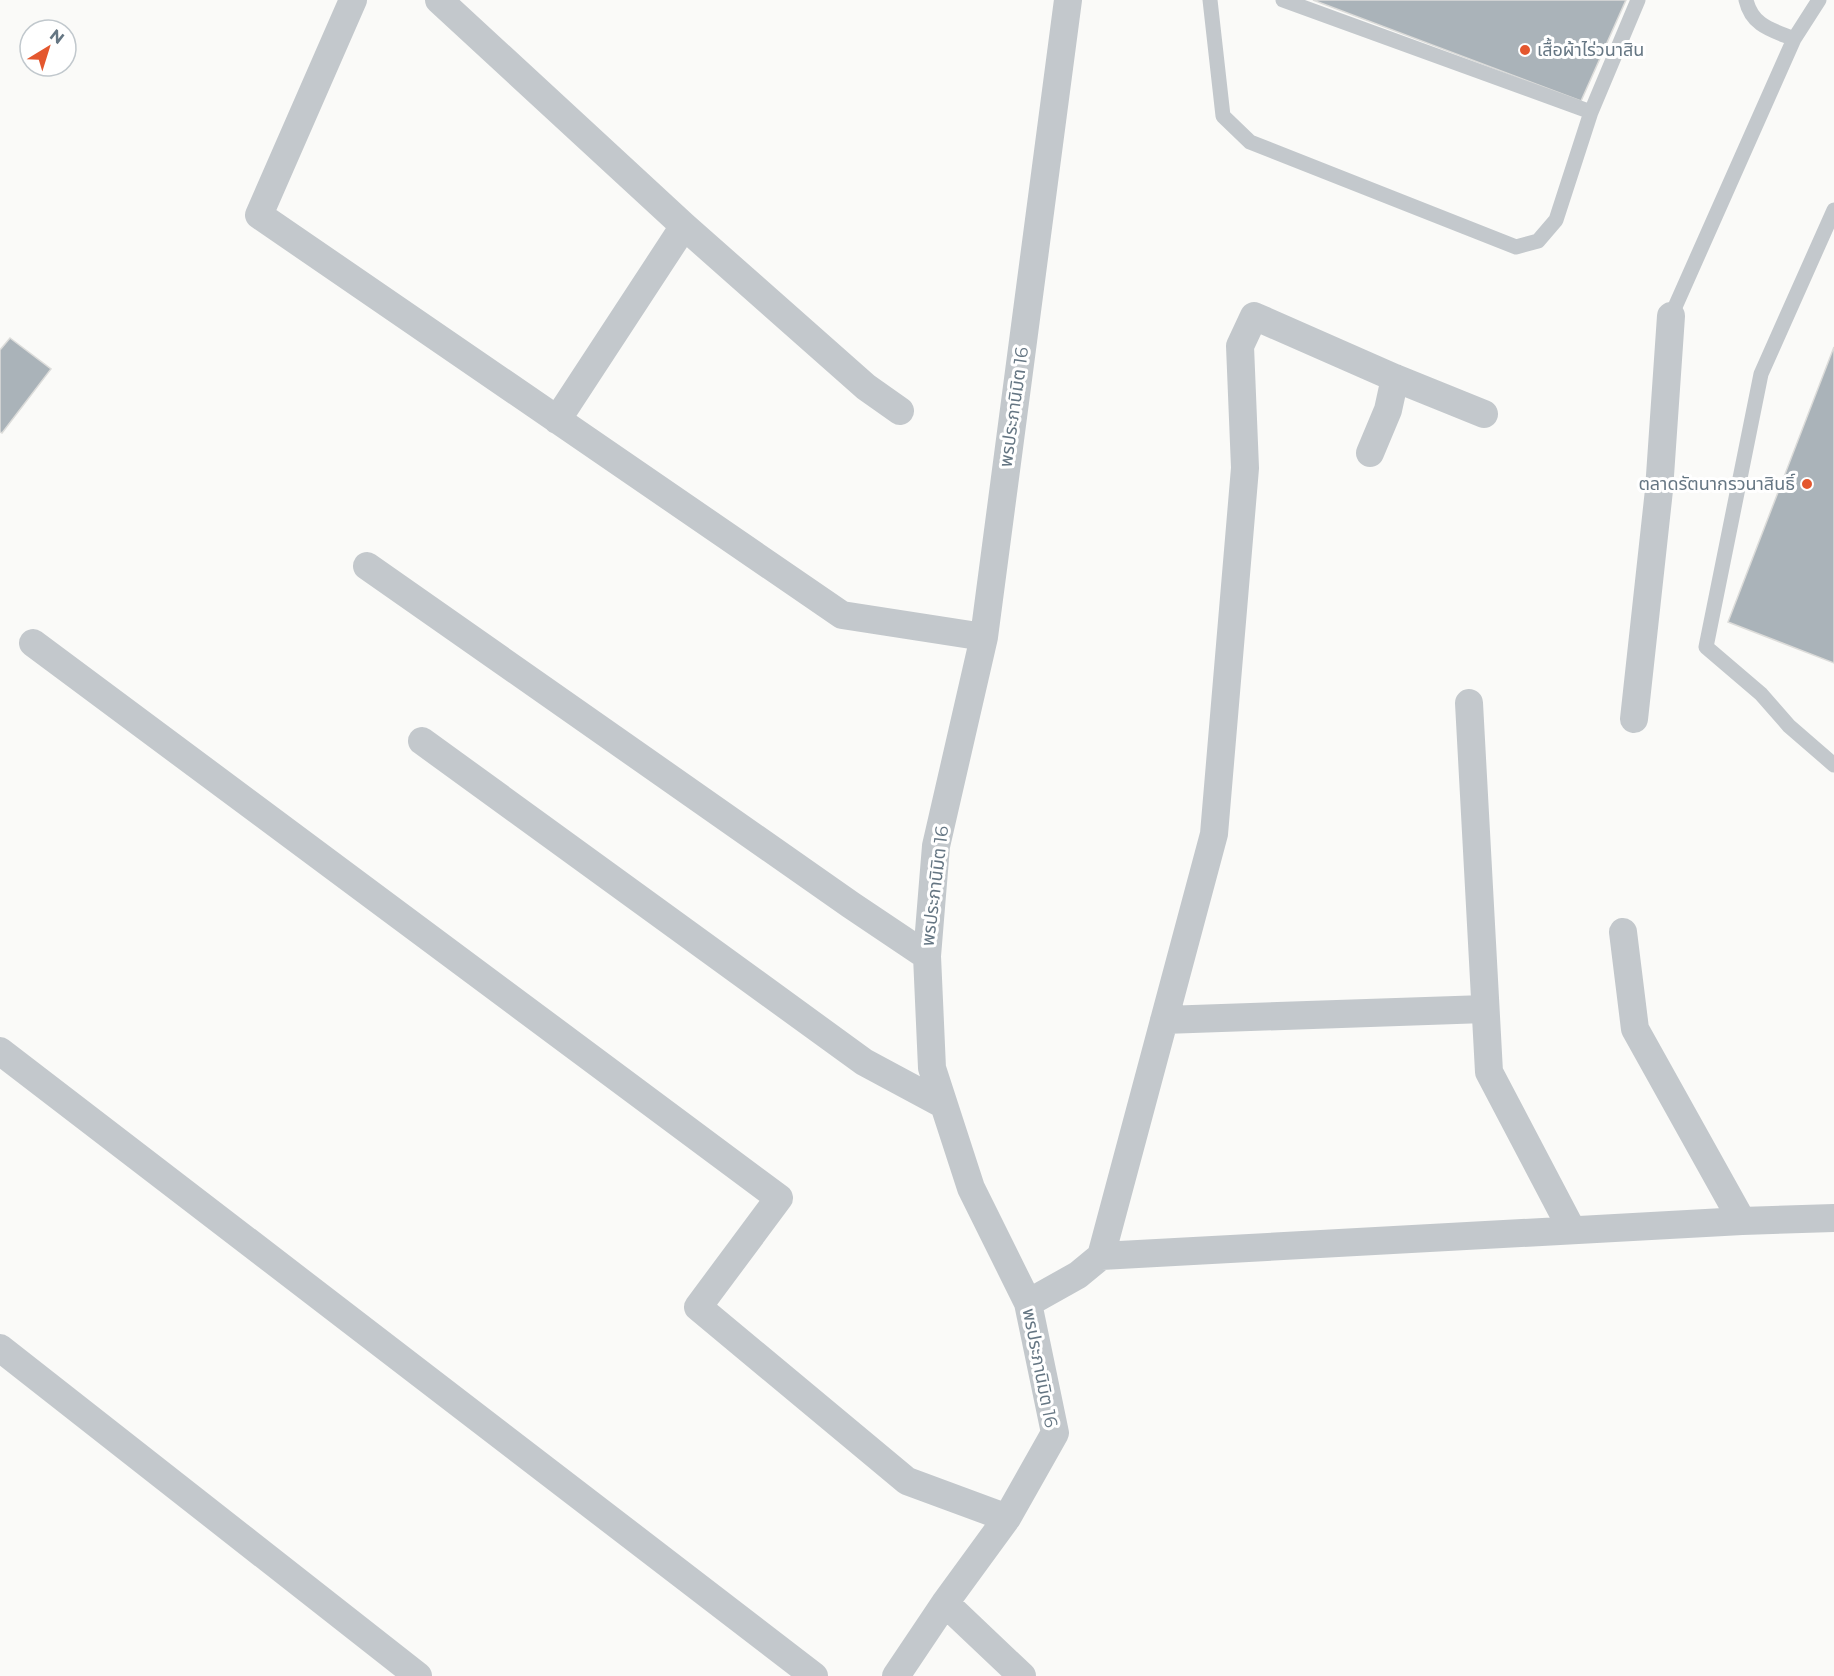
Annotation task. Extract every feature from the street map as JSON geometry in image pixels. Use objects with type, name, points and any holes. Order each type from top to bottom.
[{"type":"street","points":[[353,0],[259,215],[842,615],[984,637]]},
{"type":"street","points":[[439,0],[684,226],[866,387],[900,411]]},
{"type":"street","name":"พรประภานิมิต 16","points":[[896,1676],[1007,1518],[1055,1433],[1028,1303],[971,1188],[932,1068],[927,956],[936,846],[984,637],[1068,0]]},
{"type":"street","points":[[557,420],[684,226]]},
{"type":"street","points":[[1028,1303],[1078,1275],[1101,1256],[1214,834],[1245,468],[1240,346],[1254,316],[1484,414]]},
{"type":"street","points":[[1634,719],[1659,490],[1671,316]]},
{"type":"street","points":[[1370,453],[1388,410],[1395,378]]},
{"type":"street","points":[[367,566],[927,956]]},
{"type":"street","points":[[33,643],[779,1198],[698,1306],[907,1481],[1007,1518]]},
{"type":"street","points":[[1469,703],[1489,1072],[1572,1230]]},
{"type":"street","points":[[422,741],[864,1062],[944,1106]]},
{"type":"street","points":[[1623,932],[1635,1029],[1742,1221]]},
{"type":"street","points":[[1164,1020],[1485,1009]]},
{"type":"street","points":[[0,1051],[814,1676]]},
{"type":"street","points":[[1101,1256],[1834,1218]]},
{"type":"street","points":[[0,1348],[418,1676]]},
{"type":"street","points":[[945,1604],[1022,1676]]},
{"type":"lane","points":[[1210,0],[1223,116],[1250,142],[1516,247],[1538,242],[1556,220],[1591,112],[1638,0]]},
{"type":"lane","points":[[1283,0],[1591,112]]},
{"type":"lane","points":[[1746,0],[1748,11],[1762,26],[1794,39]]},
{"type":"lane","points":[[1671,316],[1794,39],[1819,0]]},
{"type":"lane","points":[[1834,210],[1761,374],[1706,647],[1761,694],[1789,726],[1834,765]]},
{"type":"building","name":"เสื้อผ้าไร่วนาสิน","points":[[1313,0],[1626,0],[1581,101]]},
{"type":"building","points":[[10,338],[51,369],[2,433],[0,432],[0,350]]},
{"type":"building","name":"ตลาดรัตนากรวนาสินธิ์","points":[[1834,347],[1834,663],[1728,622]]},
{"type":"place","name":"เสื้อผ้าไร่วนาสิน","points":[[1525,50]]},
{"type":"place","name":"ตลาดรัตนากรวนาสินธิ์","points":[[1807,484]]}]
